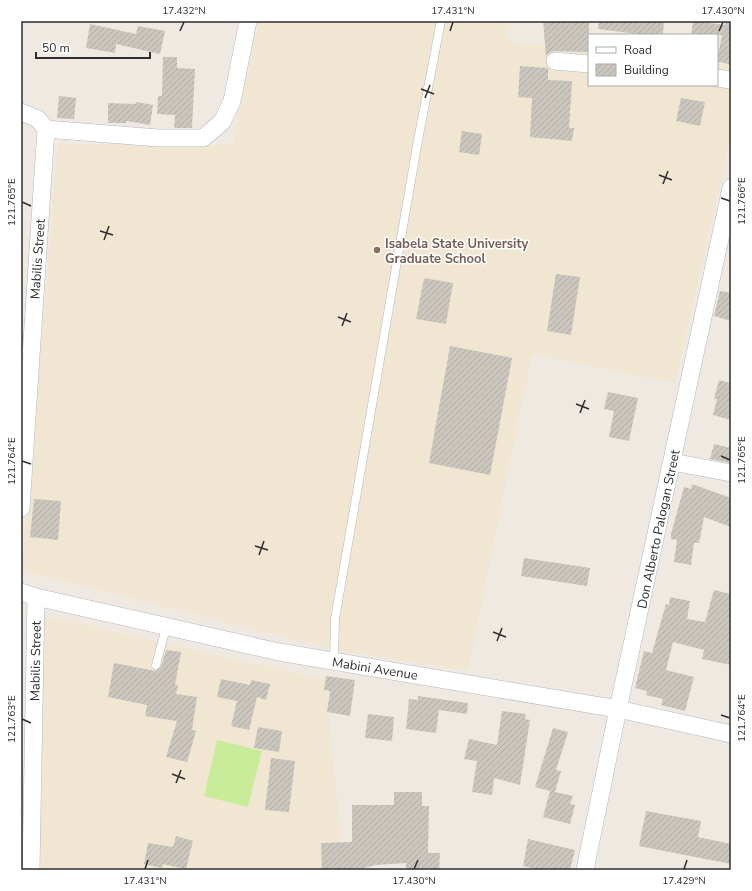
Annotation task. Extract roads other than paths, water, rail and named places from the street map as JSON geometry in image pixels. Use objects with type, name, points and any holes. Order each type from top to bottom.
[{"type":"street","points":[[21,112],[38,119],[46,129],[158,138],[202,138],[222,122],[232,101],[248,21]]},
{"type":"street","points":[[555,61],[588,64]]},
{"type":"street","points":[[718,78],[731,80]]},
{"type":"street","name":"Mabilis Street","points":[[21,508],[46,129]]},
{"type":"street","name":"Don Alberto Palogan Street","points":[[585,870],[618,709],[729,208],[731,188]]},
{"type":"street","points":[[672,462],[731,473]]},
{"type":"street","name":"Mabilis Street","points":[[28,594],[31,870]]},
{"type":"street","name":"Mabini Avenue","points":[[28,594],[166,628],[279,652],[618,709],[731,734]]},
{"type":"lane","points":[[334,661],[335,619],[418,140],[441,21]]},
{"type":"lane","points":[[156,665],[166,628]]},
{"type":"place","name":"Isabela State University Graduate School","points":[[377,250]]}]
